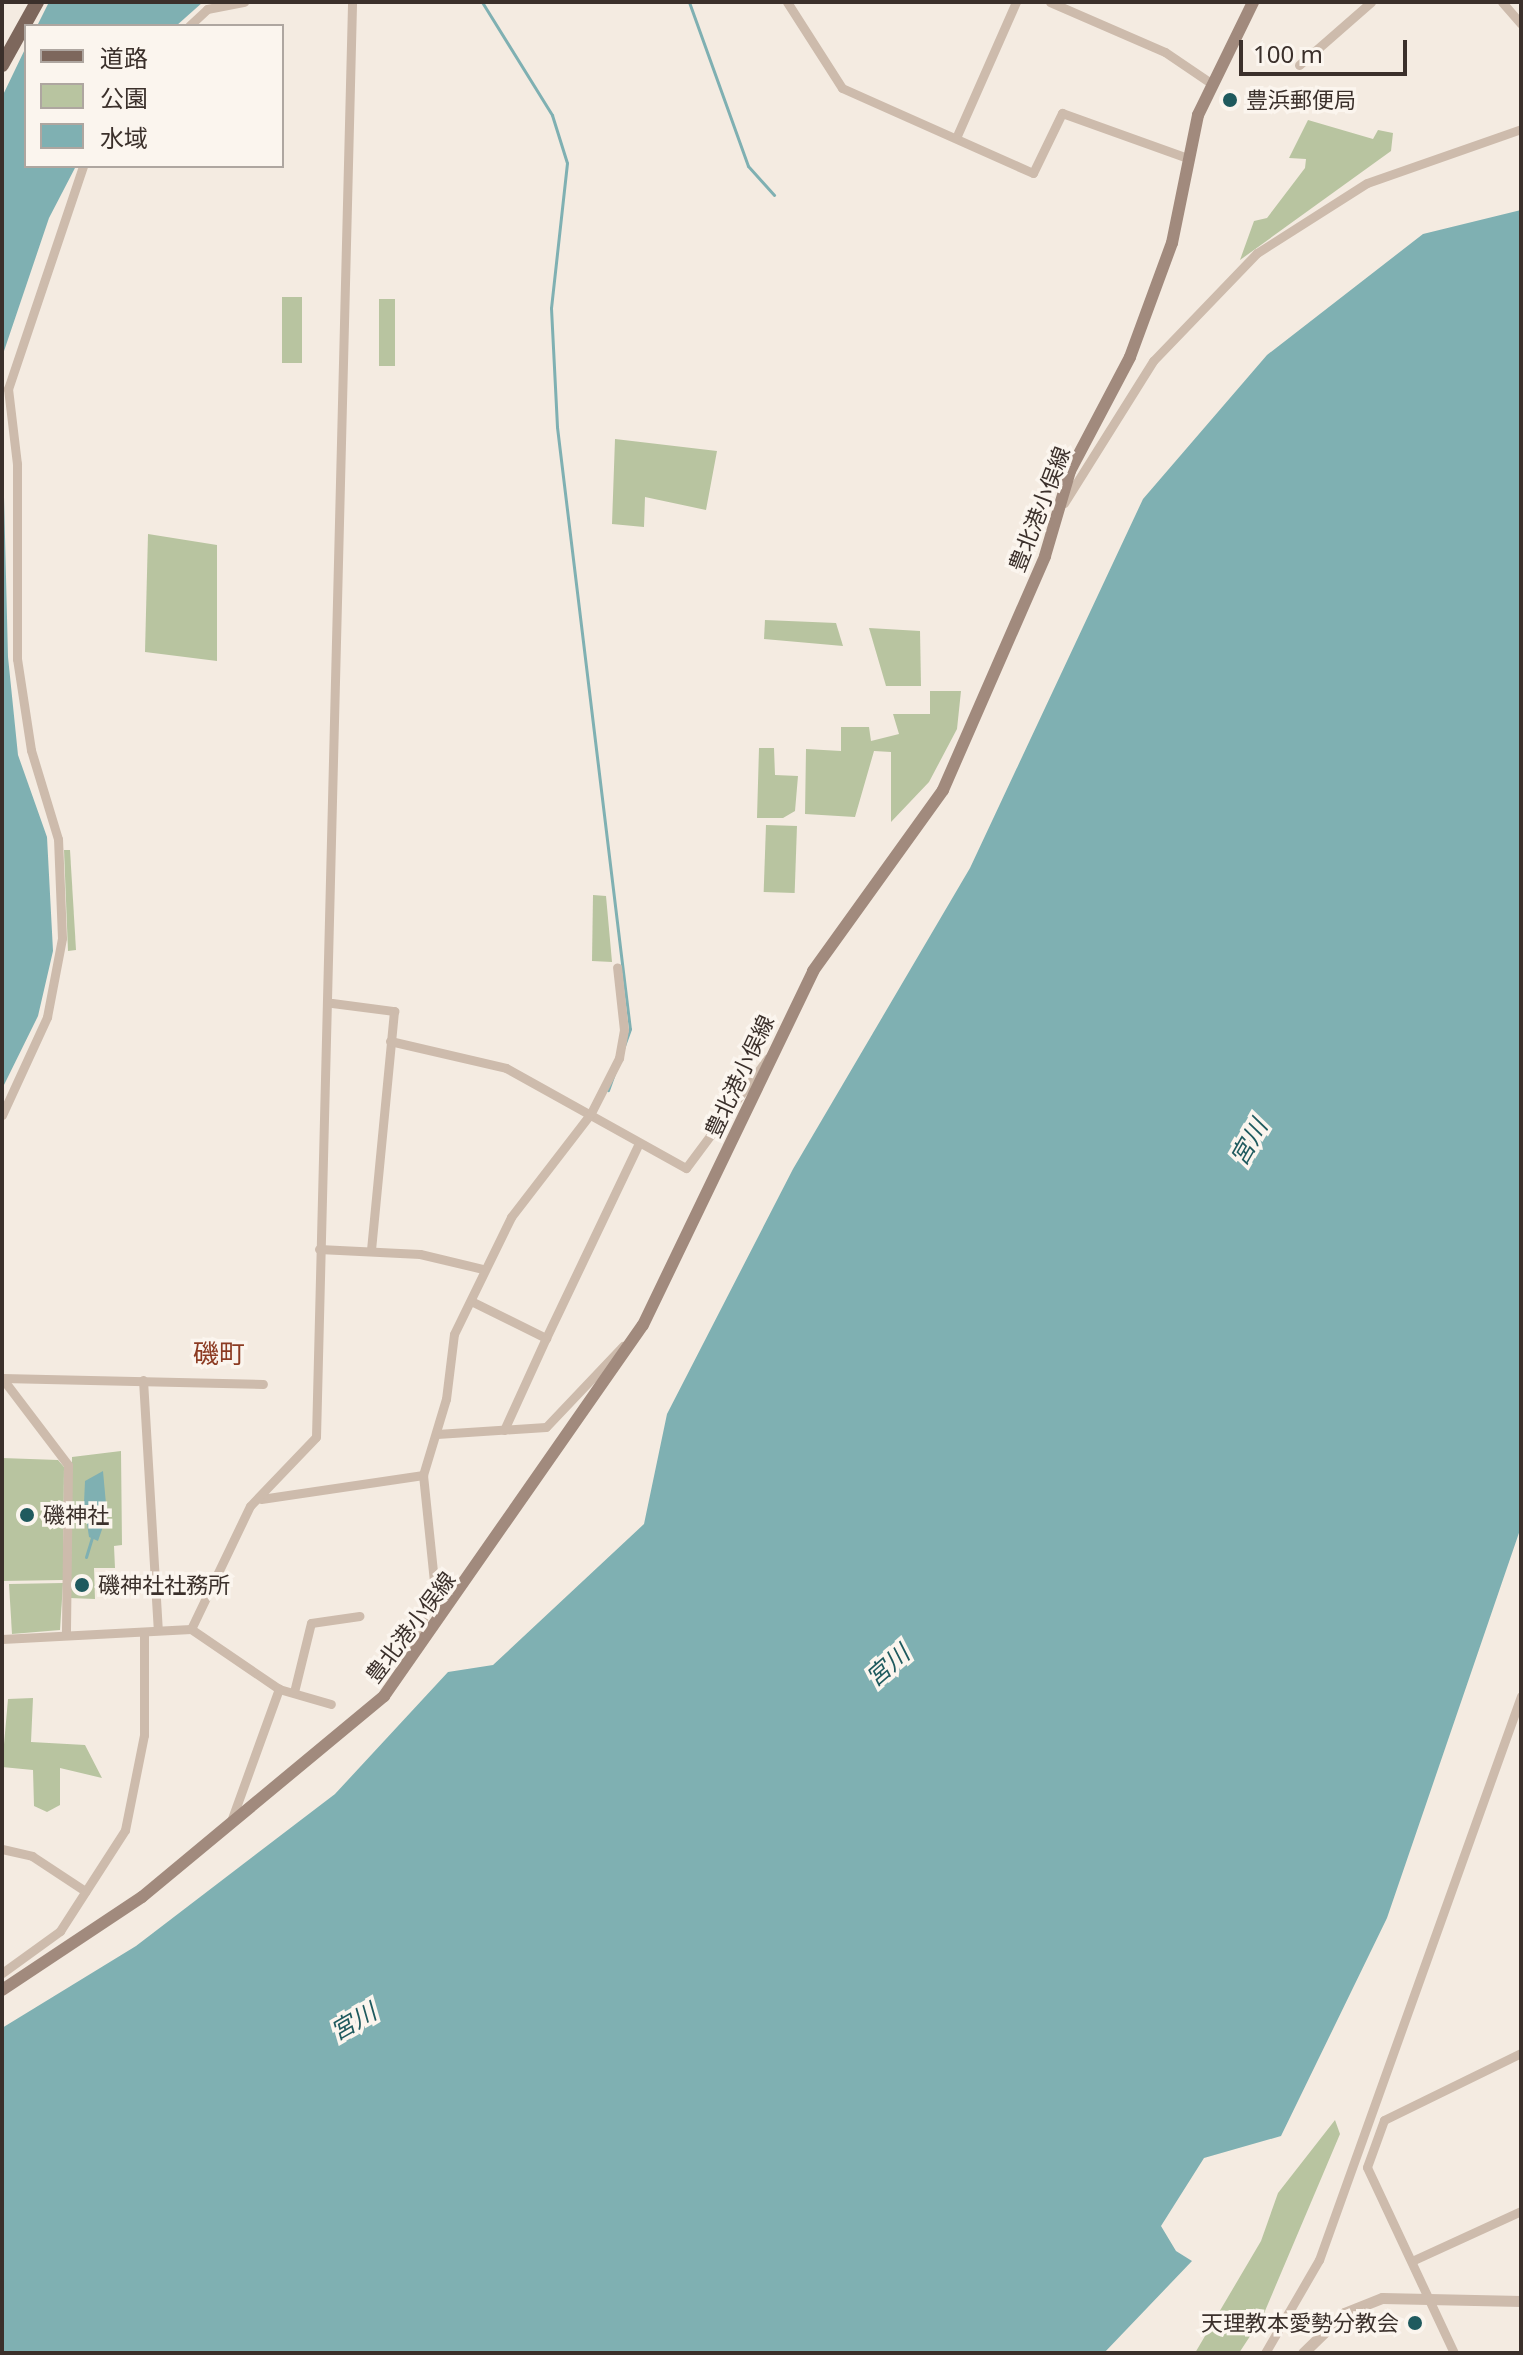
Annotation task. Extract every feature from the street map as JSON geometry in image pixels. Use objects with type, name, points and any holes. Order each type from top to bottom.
[{"type":"main road","points":[[25,24],[37,2]]},
{"type":"main road","name":"豊北港小俣線","points":[[2,1990],[96,1932],[230,1826],[399,1676],[643,1325],[768,1058],[854,906],[938,800],[1061,508],[1070,471],[1130,357],[1162,276],[1185,157],[1212,84],[1249,4]]},
{"type":"main road","points":[[2,65],[24,25]]},
{"type":"street","points":[[191,24],[207,9],[244,2]]},
{"type":"street","points":[[191,1629],[236,1530],[316,1437],[319,1249],[332,1003],[352,2]]},
{"type":"street","points":[[787,2],[842,88],[1033,173],[1062,113],[1185,157]]},
{"type":"street","points":[[956,138],[1016,2]]},
{"type":"street","points":[[1050,2],[1165,52],[1212,84]]},
{"type":"street","points":[[1299,65],[1371,2]]},
{"type":"street","points":[[1502,2],[1521,24]]},
{"type":"street","points":[[1061,508],[1153,361],[1200,304],[1257,253],[1367,183],[1521,129]]},
{"type":"street","points":[[2,1115],[47,1017],[62,938],[58,839],[31,750],[17,659],[17,464],[8,389],[82,168]]},
{"type":"street","points":[[399,1676],[435,1591],[423,1475],[437,1434],[454,1334],[483,1269],[526,1193],[591,1113],[622,1050],[617,967]]},
{"type":"street","points":[[332,1003],[394,1011],[371,1249]]},
{"type":"street","points":[[390,1041],[506,1068],[591,1113],[638,1145],[693,1165],[768,1058]]},
{"type":"street","points":[[504,1430],[638,1145]]},
{"type":"street","points":[[319,1249],[371,1249],[483,1269]]},
{"type":"street","points":[[471,1301],[546,1338]]},
{"type":"street","points":[[437,1434],[546,1427],[643,1325]]},
{"type":"street","points":[[66,1632],[68,1465],[2,1378],[263,1384]]},
{"type":"street","points":[[143,1380],[158,1629]]},
{"type":"street","points":[[261,1499],[423,1475]]},
{"type":"street","points":[[294,1692],[311,1623],[359,1616]]},
{"type":"street","points":[[2,1639],[66,1632],[191,1629],[279,1689],[331,1704]]},
{"type":"street","points":[[2,1973],[52,1940],[125,1830],[139,1787],[144,1632]]},
{"type":"street","points":[[230,1826],[279,1689]]},
{"type":"street","points":[[1265,2353],[1319,2260],[1521,1696]]},
{"type":"street","points":[[2,1849],[32,1856],[85,1891]]},
{"type":"street","points":[[1454,2353],[1414,2260],[1367,2167],[1384,2120],[1521,2053]]},
{"type":"street","points":[[1414,2260],[1521,2211]]},
{"type":"street","points":[[1303,2353],[1344,2313],[1382,2298],[1521,2301]]},
{"type":"green space","points":[[1308,120],[1373,139],[1378,130],[1393,133],[1391,151],[1240,260],[1254,221],[1267,218],[1305,168],[1306,159],[1289,158]]},
{"type":"green space","points":[[282,297],[302,297],[302,363],[282,363]]},
{"type":"green space","points":[[379,299],[395,299],[395,366],[379,366]]},
{"type":"green space","points":[[615,439],[717,451],[706,510],[645,497],[644,527],[612,524]]},
{"type":"green space","points":[[148,534],[217,545],[217,661],[145,652]]},
{"type":"green space","points":[[765,620],[836,623],[843,646],[764,639]]},
{"type":"green space","points":[[869,628],[920,631],[921,686],[886,686]]},
{"type":"green space","points":[[930,691],[961,691],[957,729],[929,782],[891,822],[891,752],[874,751],[855,817],[805,814],[806,749],[841,751],[841,727],[869,727],[871,741],[899,734],[893,714],[930,714]]},
{"type":"green space","points":[[759,748],[774,748],[775,775],[798,776],[795,811],[783,818],[757,818]]},
{"type":"green space","points":[[766,825],[797,826],[795,893],[764,892]]},
{"type":"green space","points":[[64,850],[70,850],[76,950],[68,951]]},
{"type":"green space","points":[[593,895],[606,896],[612,962],[592,961]]},
{"type":"green space","points":[[121,1451],[122,1545],[114,1546],[115,1568],[94,1568],[95,1599],[70,1598],[72,1457]]},
{"type":"green space","points":[[2,1458],[58,1460],[64,1467],[63,1580],[2,1581]]},
{"type":"green space","points":[[63,1583],[60,1630],[12,1634],[9,1584]]},
{"type":"green space","points":[[33,1698],[31,1742],[85,1745],[102,1778],[60,1768],[60,1805],[47,1812],[34,1806],[33,1770],[2,1767],[8,1699]]},
{"type":"green space","points":[[1335,2120],[1340,2134],[1262,2318],[1239,2353],[1195,2353],[1261,2241],[1278,2193]]},
{"type":"water","points":[[49,2],[203,2],[178,24],[38,24]]},
{"type":"water","points":[[24,51],[24,168],[75,168],[49,218],[2,357],[2,97]]},
{"type":"water","name":"宮川","points":[[1521,210],[1521,1527],[1387,1918],[1281,2136],[1204,2158],[1161,2226],[1176,2251],[1192,2261],[1104,2353],[2,2353],[2,2028],[136,1946],[335,1794],[448,1672],[493,1665],[644,1524],[667,1414],[793,1169],[970,868],[1143,499],[1267,355],[1423,234]]},
{"type":"water","points":[[2,416],[8,657],[18,755],[47,837],[53,951],[38,1016],[2,1089]]},
{"type":"water","points":[[103,1471],[107,1515],[98,1541],[89,1537],[84,1503],[85,1481]]},
{"type":"waterway","points":[[482,2],[552,115],[567,163],[551,308],[557,427],[630,1029],[608,1090]]},
{"type":"waterway","points":[[689,2],[748,166],[774,195]]},
{"type":"waterway","points":[[86,1557],[92,1537]]},
{"type":"place","name":"豊浜郵便局","points":[[1230,100]]},
{"type":"place","name":"磯神社","points":[[27,1515]]},
{"type":"place","name":"磯神社社務所","points":[[82,1585]]},
{"type":"place","name":"天理教本愛勢分教会","points":[[1415,2323]]},
{"type":"district","name":"磯町","points":[[219,1354]]}]
